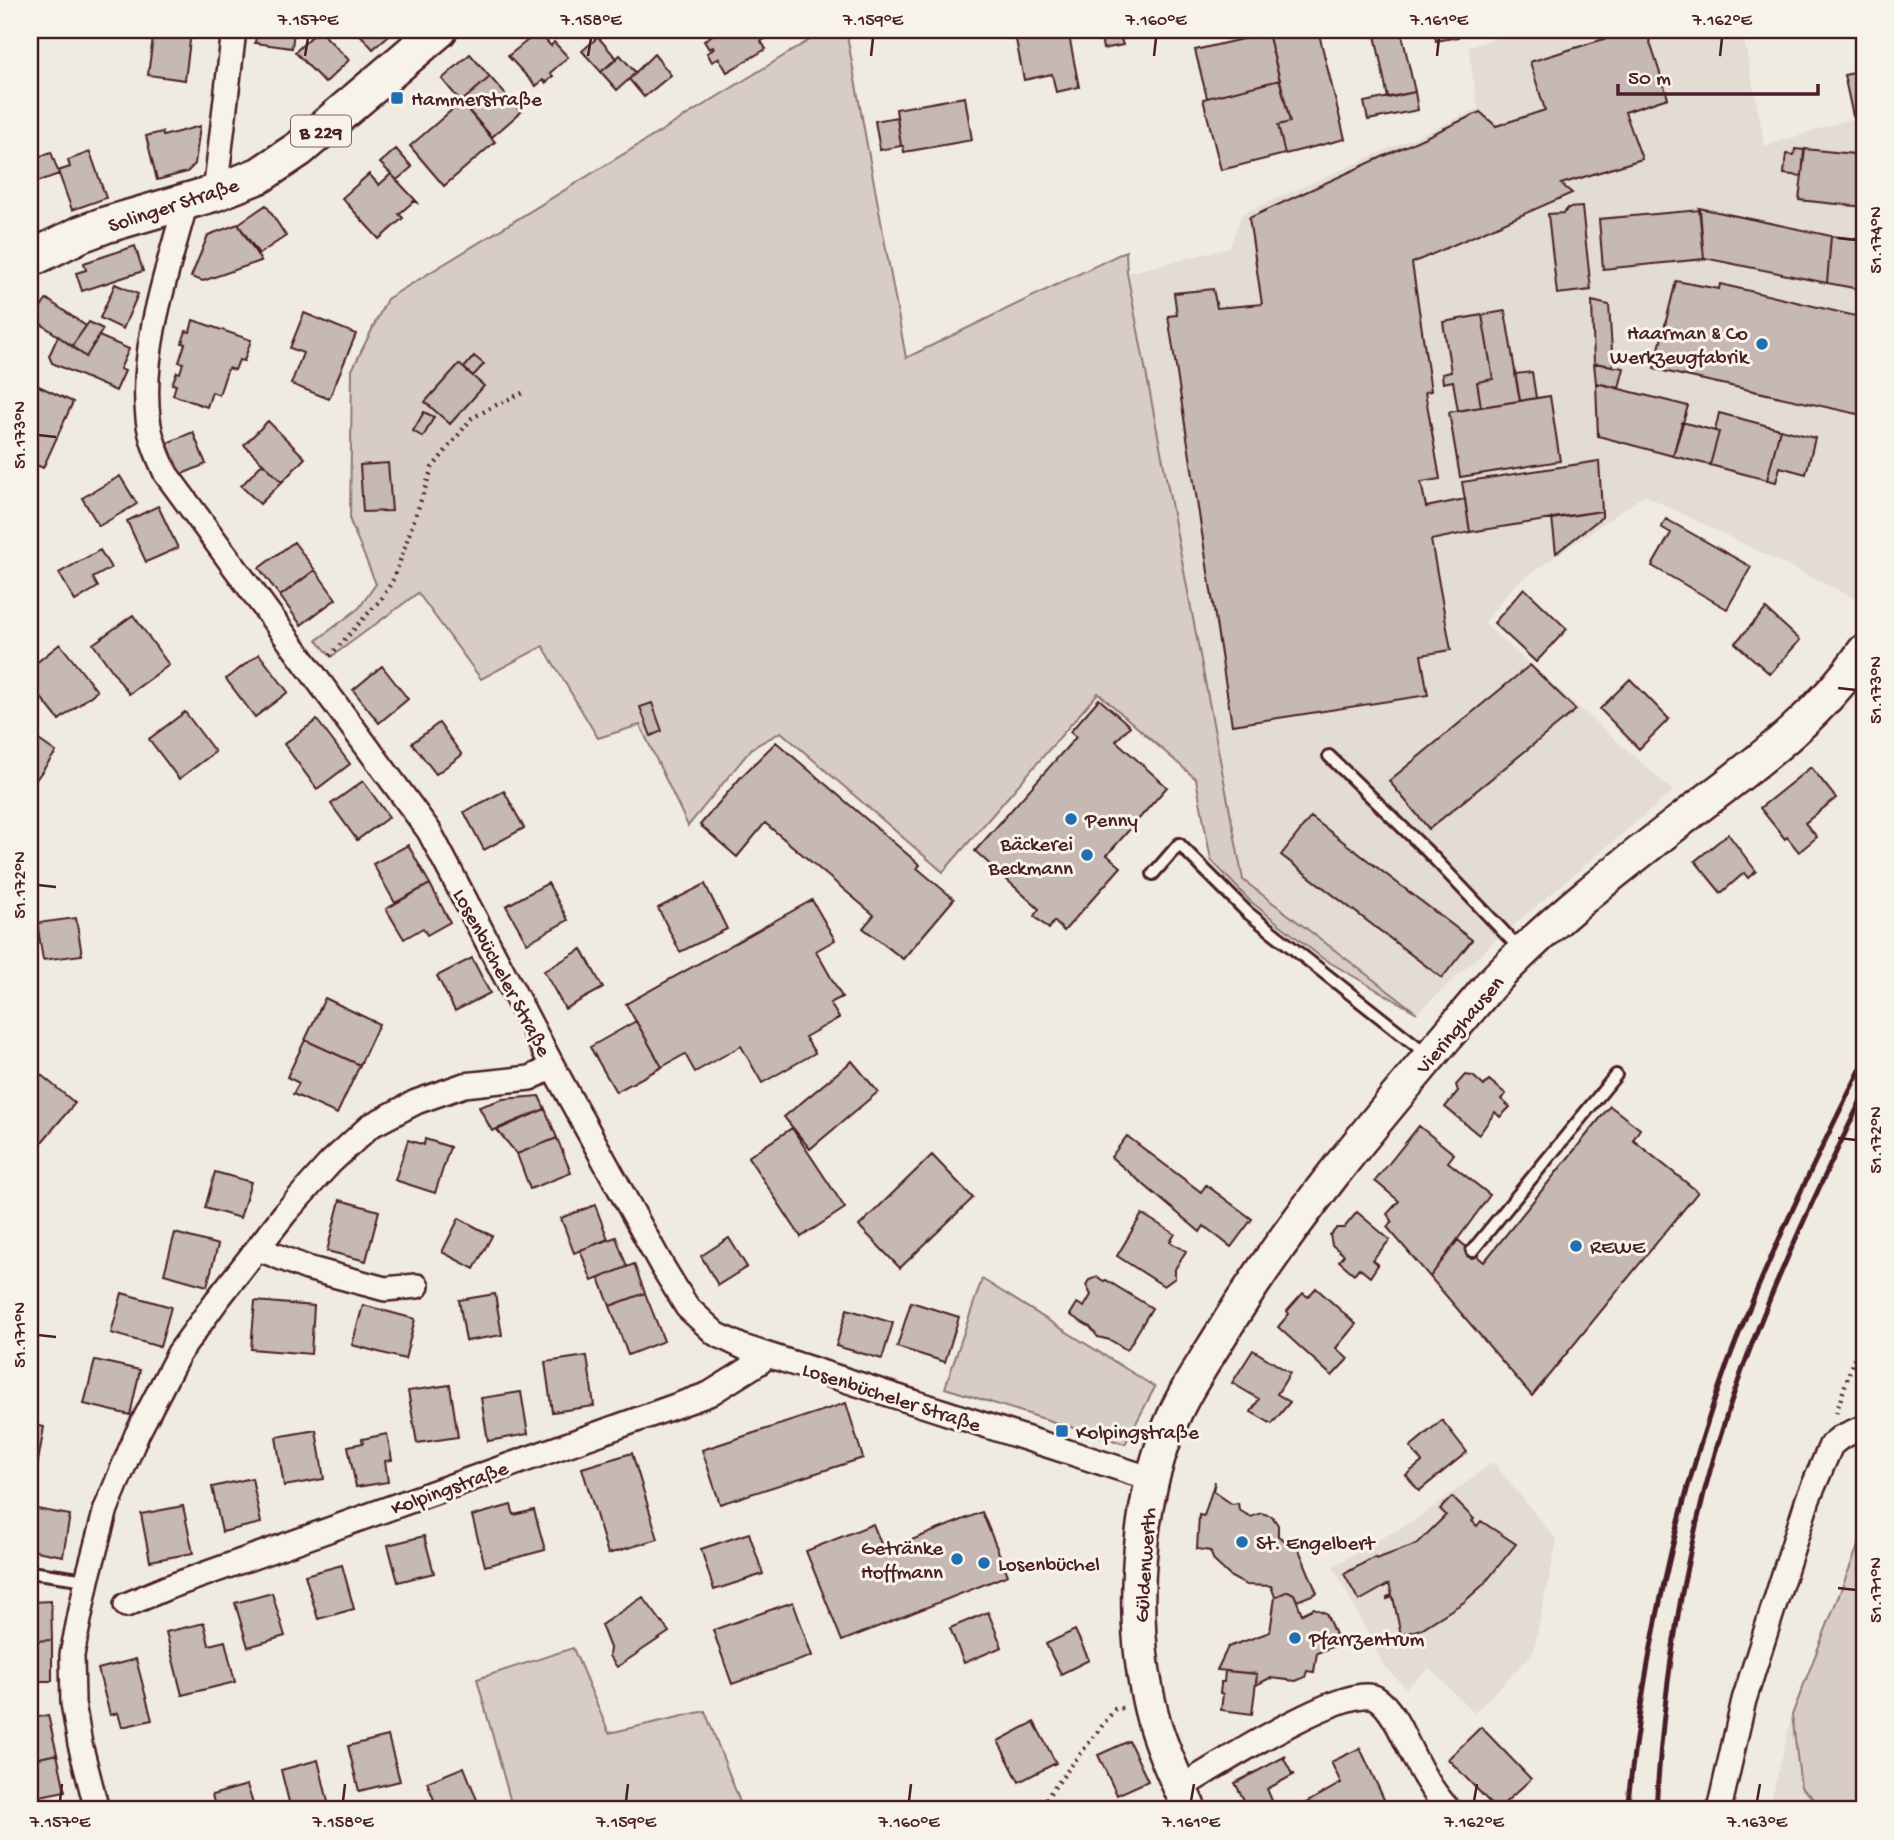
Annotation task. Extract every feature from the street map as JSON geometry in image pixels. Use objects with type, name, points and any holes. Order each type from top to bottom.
[{"type":"main road","name":"Solinger Straße","points":[[30,259],[81,234],[200,198],[260,175],[299,149],[439,30]]},
{"type":"main road","name":"Vieringhausen","points":[[1152,1479],[1168,1429],[1195,1377],[1251,1285],[1303,1212],[1430,1057],[1522,951],[1623,864],[1792,733],[1824,703],[1864,651]]},
{"type":"main road","name":"Güldenwerth","points":[[1152,1479],[1139,1570],[1139,1638],[1155,1724],[1185,1799]]},
{"type":"street","points":[[200,198],[234,30]]},
{"type":"street","name":"Losenbücheler Straße","points":[[200,198],[153,330],[148,361],[147,410],[154,445],[166,474],[429,831],[553,1067],[687,1307],[716,1334],[761,1354],[1152,1479]]},
{"type":"street","points":[[97,1810],[80,1744],[74,1703],[72,1655],[87,1580],[106,1509],[136,1434],[179,1353],[286,1212],[330,1163],[370,1126],[416,1102],[464,1085],[530,1078],[553,1067]]},
{"type":"street","points":[[259,1249],[307,1268],[385,1289],[417,1286]]},
{"type":"street","name":"Kolpingstraße","points":[[126,1605],[166,1588],[709,1394],[760,1362],[761,1354]]},
{"type":"street","points":[[1719,1810],[1744,1700],[1787,1559],[1824,1459],[1831,1446],[1841,1437],[1864,1427]]},
{"type":"street","points":[[1185,1799],[1282,1728],[1347,1697],[1361,1694],[1376,1697],[1397,1723],[1436,1796],[1448,1810]]},
{"type":"lane","points":[[1329,756],[1430,854],[1522,951]]},
{"type":"lane","points":[[1153,874],[1179,844],[1247,912],[1430,1057]]},
{"type":"lane","points":[[1472,1251],[1616,1076]]},
{"type":"lane","points":[[30,1573],[87,1580]]},
{"type":"path","points":[[313,675],[382,598],[394,579],[432,468],[472,418],[525,392]]},
{"type":"path","points":[[1841,1437],[1836,1412],[1864,1328]]},
{"type":"path","points":[[1037,1810],[1115,1709],[1150,1705]]},
{"type":"path","points":[[791,1804],[794,1810]]},
{"type":"shaded area","points":[[826,30],[846,30],[906,358],[1126,251],[1127,273],[1243,880],[1417,1013],[1322,958],[1250,901],[1211,860],[1196,779],[1098,693],[943,872],[781,732],[752,748],[688,826],[640,725],[598,738],[543,646],[481,679],[418,593],[331,657],[317,640],[359,608],[376,584],[350,521],[352,370],[387,299]]},
{"type":"shaded area","points":[[1522,30],[1742,30],[1765,146],[1864,115],[1864,603],[1644,495],[1516,584],[1484,623],[1673,791],[1495,941],[1417,1013],[1243,880],[1127,273],[1229,248],[1242,214],[1478,109],[1468,47]]},
{"type":"shaded area","points":[[982,1279],[1155,1387],[1125,1444],[945,1388]]},
{"type":"shaded area","name":"St. Engelbert","points":[[1493,1462],[1557,1541],[1533,1653],[1474,1713],[1429,1668],[1406,1688],[1384,1666],[1333,1566],[1423,1515]]},
{"type":"shaded area","points":[[1864,1531],[1864,1810],[1826,1810],[1801,1787],[1792,1715]]},
{"type":"shaded area","points":[[573,1648],[609,1733],[705,1711],[743,1810],[513,1810],[477,1679]]},
{"type":"shaded area","points":[[1792,1715],[1801,1787],[1826,1810],[1769,1810]]},
{"type":"building","points":[[154,30],[191,33],[185,80],[148,75]]},
{"type":"building","points":[[257,30],[294,30],[292,48],[255,43]]},
{"type":"building","points":[[319,30],[349,60],[325,83],[295,52]]},
{"type":"building","points":[[356,30],[395,30],[373,49]]},
{"type":"building","points":[[719,30],[781,30],[761,41],[766,49],[727,72],[719,58],[712,62],[707,53],[714,49],[709,49],[704,41]]},
{"type":"building","points":[[1014,30],[1068,30],[1079,87],[1056,92],[1052,74],[1024,80]]},
{"type":"building","points":[[1100,30],[1154,30],[1154,33],[1121,39],[1123,45],[1103,49]]},
{"type":"building","points":[[1280,30],[1318,30],[1345,139],[1285,154],[1278,125],[1290,122],[1268,33]]},
{"type":"building","points":[[1370,30],[1401,30],[1415,92],[1388,98],[1375,35],[1371,36]]},
{"type":"building","points":[[1434,30],[1456,30],[1458,37],[1436,41]]},
{"type":"building","points":[[1605,30],[1646,30],[1668,98],[1625,112],[1642,159],[1561,184],[1572,193],[1412,263],[1431,391],[1425,392],[1440,479],[1421,482],[1426,507],[1465,499],[1470,532],[1431,540],[1451,650],[1421,655],[1428,695],[1232,725],[1168,316],[1177,315],[1174,293],[1213,289],[1217,308],[1262,304],[1249,218],[1480,112],[1496,126],[1545,110],[1530,62],[1607,38]]},
{"type":"building","points":[[538,32],[551,46],[554,42],[568,57],[550,73],[553,76],[546,83],[543,80],[536,86],[508,56]]},
{"type":"building","points":[[1268,33],[1280,80],[1207,98],[1195,50]]},
{"type":"building","points":[[598,37],[617,59],[601,72],[582,51]]},
{"type":"building","points":[[470,54],[490,77],[461,102],[442,79]]},
{"type":"building","points":[[654,54],[671,75],[644,97],[629,79]]},
{"type":"building","points":[[620,55],[636,73],[617,90],[601,72]]},
{"type":"building","points":[[1864,71],[1864,113],[1853,116],[1844,75]]},
{"type":"building","points":[[490,77],[521,112],[492,137],[461,102]]},
{"type":"building","points":[[1280,80],[1290,122],[1278,125],[1285,154],[1221,170],[1203,99]]},
{"type":"building","points":[[1415,92],[1418,110],[1368,120],[1364,102]]},
{"type":"building","points":[[965,97],[972,140],[904,152],[896,109]]},
{"type":"building","points":[[461,102],[495,142],[444,186],[410,146]]},
{"type":"building","points":[[897,117],[901,146],[880,150],[875,121]]},
{"type":"building","points":[[200,126],[195,164],[187,172],[157,180],[146,136],[162,132],[163,136]]},
{"type":"building","points":[[396,149],[412,167],[397,180],[380,163]]},
{"type":"building","points":[[1795,149],[1804,150],[1802,176],[1784,174],[1786,154],[1794,155]]},
{"type":"building","points":[[1805,149],[1864,155],[1864,207],[1799,200]]},
{"type":"building","points":[[51,152],[59,174],[37,182],[30,160]]},
{"type":"building","points":[[90,152],[106,198],[72,210],[58,171],[70,167],[68,160]]},
{"type":"building","points":[[369,174],[379,185],[391,174],[419,204],[414,201],[399,214],[403,218],[379,239],[342,198]]},
{"type":"building","points":[[266,205],[286,236],[259,254],[238,224]]},
{"type":"building","points":[[1582,207],[1591,290],[1557,294],[1548,214],[1564,213],[1568,208]]},
{"type":"building","points":[[1699,208],[1831,236],[1827,283],[1704,258]]},
{"type":"building","points":[[1700,210],[1704,259],[1603,269],[1599,219]]},
{"type":"building","points":[[238,224],[261,261],[203,281],[191,277],[208,235]]},
{"type":"building","points":[[1831,236],[1864,240],[1864,290],[1827,283]]},
{"type":"building","points":[[135,246],[143,271],[82,291],[76,273],[86,270],[84,263]]},
{"type":"building","name":"Haarman & Co Werkzeugfabrik","points":[[1676,281],[1719,289],[1720,284],[1864,318],[1862,415],[1654,369]]},
{"type":"building","points":[[115,284],[138,294],[123,329],[100,318]]},
{"type":"building","points":[[47,299],[86,326],[72,346],[33,318]]},
{"type":"building","points":[[1592,301],[1609,305],[1613,366],[1594,363]]},
{"type":"building","points":[[1505,311],[1520,401],[1481,407],[1477,382],[1493,379],[1482,315]]},
{"type":"building","points":[[304,313],[356,334],[329,399],[291,384],[303,353],[290,348]]},
{"type":"building","points":[[1482,315],[1493,379],[1477,382],[1481,407],[1458,411],[1453,381],[1443,383],[1442,374],[1451,372],[1443,322]]},
{"type":"building","points":[[193,320],[251,340],[244,361],[239,360],[235,370],[228,368],[219,395],[212,392],[207,407],[173,395],[176,385],[172,384],[183,363],[179,362],[185,344],[182,343],[186,331],[190,332]]},
{"type":"building","points":[[89,322],[103,329],[86,357],[72,346]]},
{"type":"building","points":[[58,336],[86,357],[99,336],[129,349],[120,369],[125,371],[116,391],[52,363],[49,356]]},
{"type":"building","points":[[474,356],[484,364],[473,376],[464,368]]},
{"type":"building","points":[[1594,363],[1624,368],[1619,388],[1596,383]]},
{"type":"building","points":[[459,364],[484,386],[450,424],[425,402]]},
{"type":"building","points":[[1532,372],[1536,398],[1520,401],[1515,374]]},
{"type":"building","points":[[30,382],[73,402],[43,468],[30,462]]},
{"type":"building","points":[[1596,383],[1688,406],[1673,456],[1598,436]]},
{"type":"building","points":[[1550,396],[1560,461],[1460,477],[1449,412]]},
{"type":"building","points":[[424,412],[434,417],[423,437],[413,431]]},
{"type":"building","points":[[1719,413],[1780,429],[1767,480],[1710,465],[1719,432],[1715,431]]},
{"type":"building","points":[[268,421],[305,458],[282,482],[244,445]]},
{"type":"building","points":[[1682,422],[1719,432],[1710,465],[1673,456]]},
{"type":"building","points":[[1780,429],[1815,438],[1806,474],[1780,467],[1776,482],[1767,480]]},
{"type":"building","points":[[193,432],[206,464],[180,475],[167,443]]},
{"type":"building","points":[[1599,461],[1602,511],[1470,532],[1462,482]]},
{"type":"building","points":[[263,463],[282,482],[260,504],[241,486]]},
{"type":"building","points":[[388,463],[392,511],[363,512],[360,465]]},
{"type":"building","points":[[120,476],[137,504],[99,526],[82,498]]},
{"type":"building","points":[[158,506],[178,548],[146,562],[127,521]]},
{"type":"building","points":[[1602,511],[1602,517],[1556,553],[1552,518]]},
{"type":"building","points":[[1666,519],[1751,567],[1727,609],[1652,566],[1671,533],[1661,527]]},
{"type":"building","points":[[294,542],[315,570],[280,596],[259,568]]},
{"type":"building","points":[[100,550],[111,568],[93,578],[98,587],[75,601],[59,573]]},
{"type":"building","points":[[315,570],[336,599],[301,625],[280,596]]},
{"type":"building","points":[[1524,588],[1567,629],[1536,662],[1494,623]]},
{"type":"building","points":[[1766,609],[1800,640],[1770,674],[1735,643]]},
{"type":"building","points":[[133,615],[169,665],[129,694],[93,644]]},
{"type":"building","points":[[60,644],[97,691],[59,720],[30,684],[30,668]]},
{"type":"building","points":[[259,654],[288,692],[255,717],[226,679]]},
{"type":"building","points":[[1530,665],[1576,710],[1429,829],[1389,781]]},
{"type":"building","points":[[382,666],[408,699],[379,723],[353,690]]},
{"type":"building","points":[[1630,679],[1669,719],[1639,749],[1600,709]]},
{"type":"building","name":"Penny","points":[[1099,699],[1130,726],[1116,741],[1167,787],[1107,855],[1121,867],[1064,931],[1054,921],[1049,929],[1034,916],[1039,909],[975,851],[1076,737],[1070,732]]},
{"type":"building","points":[[652,703],[662,731],[651,736],[640,707]]},
{"type":"building","points":[[185,712],[215,752],[179,779],[149,739]]},
{"type":"building","points":[[317,720],[350,764],[317,789],[284,744]]},
{"type":"building","points":[[439,723],[462,755],[436,774],[412,743]]},
{"type":"building","points":[[30,734],[56,752],[30,788]]},
{"type":"building","points":[[776,742],[920,865],[917,868],[954,899],[903,959],[863,928],[874,915],[765,823],[737,857],[700,825],[741,777]]},
{"type":"building","points":[[1811,767],[1836,798],[1805,823],[1817,837],[1799,852],[1760,808]]},
{"type":"building","points":[[363,781],[389,817],[357,840],[331,804]]},
{"type":"building","points":[[504,791],[524,828],[484,850],[464,812]]},
{"type":"building","points":[[1311,817],[1472,940],[1442,978],[1281,855]]},
{"type":"building","points":[[1728,834],[1756,871],[1748,878],[1744,873],[1721,893],[1695,861]]},
{"type":"building","points":[[408,845],[430,884],[395,903],[373,864]]},
{"type":"building","points":[[548,883],[568,920],[527,943],[506,906]]},
{"type":"building","points":[[430,884],[450,922],[427,935],[423,928],[404,939],[386,909]]},
{"type":"building","points":[[705,884],[727,929],[680,952],[658,908]]},
{"type":"building","points":[[812,900],[835,940],[816,951],[842,997],[830,1003],[839,1018],[805,1037],[815,1053],[762,1083],[741,1046],[695,1072],[685,1054],[662,1067],[626,1004]]},
{"type":"building","points":[[76,918],[82,955],[43,960],[37,923]]},
{"type":"building","points":[[582,949],[603,988],[565,1009],[544,971]]},
{"type":"building","points":[[472,958],[490,993],[455,1011],[437,976]]},
{"type":"building","points":[[325,998],[379,1024],[360,1065],[305,1040]]},
{"type":"building","points":[[636,1021],[662,1067],[616,1092],[590,1047]]},
{"type":"building","points":[[305,1040],[360,1065],[337,1114],[293,1094],[299,1083],[287,1077]]},
{"type":"building","points":[[852,1061],[878,1092],[810,1149],[784,1117]]},
{"type":"building","points":[[34,1069],[75,1103],[30,1156],[30,1074]]},
{"type":"building","points":[[1465,1075],[1473,1076],[1484,1086],[1489,1080],[1506,1094],[1501,1099],[1510,1107],[1500,1117],[1495,1112],[1479,1135],[1445,1107],[1458,1091],[1456,1085]]},
{"type":"building","points":[[539,1096],[545,1109],[492,1131],[479,1107],[503,1099]]},
{"type":"building","name":"REWE","points":[[1610,1106],[1640,1129],[1633,1140],[1698,1192],[1532,1396],[1430,1277],[1458,1240],[1484,1262]]},
{"type":"building","points":[[545,1109],[557,1138],[517,1154],[497,1130]]},
{"type":"building","points":[[1419,1126],[1454,1154],[1448,1162],[1490,1195],[1430,1277],[1387,1227],[1392,1221],[1387,1214],[1399,1201],[1375,1181]]},
{"type":"building","points":[[792,1128],[845,1208],[801,1237],[748,1157]]},
{"type":"building","points":[[1127,1136],[1201,1192],[1206,1185],[1252,1219],[1231,1247],[1204,1226],[1200,1232],[1111,1157]]},
{"type":"building","points":[[557,1138],[571,1173],[530,1189],[517,1154]]},
{"type":"building","points":[[425,1139],[450,1147],[435,1193],[395,1180],[408,1140],[424,1145]]},
{"type":"building","points":[[932,1155],[973,1198],[900,1268],[859,1226]]},
{"type":"building","points":[[215,1172],[251,1182],[240,1218],[205,1208]]},
{"type":"building","points":[[340,1200],[379,1211],[366,1261],[327,1251]]},
{"type":"building","points":[[595,1205],[608,1239],[574,1253],[561,1218]]},
{"type":"building","points":[[1357,1212],[1390,1240],[1372,1260],[1378,1265],[1370,1277],[1359,1268],[1354,1274],[1339,1261],[1344,1255],[1332,1245],[1330,1235],[1337,1228],[1344,1228]]},
{"type":"building","points":[[1142,1214],[1175,1234],[1170,1242],[1186,1251],[1175,1269],[1175,1278],[1164,1286],[1117,1256]]},
{"type":"building","points":[[459,1218],[492,1236],[474,1269],[442,1252]]},
{"type":"building","points":[[175,1233],[218,1245],[207,1286],[164,1274]]},
{"type":"building","points":[[616,1237],[627,1267],[592,1281],[580,1250]]},
{"type":"building","points":[[729,1238],[747,1267],[718,1285],[701,1256]]},
{"type":"building","points":[[634,1264],[645,1293],[610,1306],[599,1278]]},
{"type":"building","points":[[1097,1277],[1152,1308],[1127,1350],[1110,1340],[1098,1337],[1090,1327],[1070,1315],[1077,1303],[1084,1307],[1091,1295],[1086,1285],[1089,1280]]},
{"type":"building","points":[[1316,1288],[1356,1324],[1336,1348],[1348,1359],[1332,1376],[1278,1327],[1289,1314],[1287,1311],[1303,1293],[1308,1297]]},
{"type":"building","points":[[122,1293],[171,1307],[160,1347],[111,1333]]},
{"type":"building","points":[[645,1293],[664,1341],[628,1355],[610,1306]]},
{"type":"building","points":[[495,1294],[502,1335],[466,1341],[459,1300]]},
{"type":"building","points":[[255,1301],[314,1306],[311,1354],[251,1349]]},
{"type":"building","points":[[911,1302],[959,1317],[945,1362],[897,1347]]},
{"type":"building","points":[[363,1305],[415,1319],[405,1359],[352,1345]]},
{"type":"building","points":[[847,1309],[893,1323],[882,1359],[836,1346]]},
{"type":"building","points":[[1253,1350],[1290,1373],[1277,1394],[1290,1402],[1272,1424],[1251,1412],[1259,1399],[1232,1383]]},
{"type":"building","points":[[587,1356],[594,1406],[552,1412],[545,1362]]},
{"type":"building","points":[[95,1360],[140,1370],[130,1415],[84,1404]]},
{"type":"building","points":[[450,1385],[458,1437],[417,1443],[408,1391]]},
{"type":"building","points":[[521,1392],[528,1434],[488,1441],[481,1398]]},
{"type":"building","points":[[846,1403],[863,1458],[720,1504],[702,1450]]},
{"type":"building","points":[[1442,1420],[1467,1452],[1419,1491],[1406,1475],[1422,1462],[1410,1447]]},
{"type":"building","points":[[30,1424],[44,1427],[35,1479],[30,1478]]},
{"type":"building","points":[[316,1430],[324,1479],[284,1486],[276,1437]]},
{"type":"building","points":[[387,1434],[392,1460],[385,1461],[388,1482],[356,1487],[348,1446],[363,1443],[362,1439]]},
{"type":"building","points":[[632,1453],[658,1539],[608,1554],[582,1468]]},
{"type":"building","points":[[252,1478],[261,1523],[222,1532],[212,1487]]},
{"type":"building","name":"St. Engelbert","points":[[1215,1481],[1213,1491],[1232,1504],[1238,1503],[1239,1510],[1251,1517],[1261,1513],[1272,1516],[1278,1525],[1278,1536],[1289,1543],[1295,1540],[1317,1593],[1297,1601],[1294,1594],[1288,1591],[1275,1597],[1271,1586],[1246,1585],[1231,1577],[1214,1561],[1210,1551],[1197,1549],[1199,1515],[1204,1516]]},
{"type":"building","points":[[1452,1497],[1474,1519],[1472,1521],[1477,1526],[1481,1521],[1516,1544],[1484,1584],[1464,1602],[1421,1629],[1401,1635],[1393,1597],[1387,1599],[1392,1595],[1389,1584],[1359,1601],[1344,1574],[1375,1557],[1376,1559],[1417,1544],[1446,1515],[1440,1509]]},
{"type":"building","points":[[511,1505],[514,1515],[534,1510],[545,1550],[485,1566],[472,1516]]},
{"type":"building","points":[[183,1506],[193,1553],[150,1561],[141,1514]]},
{"type":"building","points":[[31,1508],[70,1515],[63,1556],[30,1550]]},
{"type":"building","points":[[982,1512],[1008,1575],[842,1641],[806,1551],[873,1524],[884,1551]]},
{"type":"building","points":[[749,1533],[763,1574],[714,1590],[701,1549]]},
{"type":"building","points":[[424,1536],[434,1573],[398,1582],[388,1545]]},
{"type":"building","points":[[342,1565],[354,1609],[318,1619],[305,1575]]},
{"type":"building","name":"Pfarrzentrum","points":[[1288,1591],[1294,1594],[1302,1614],[1314,1608],[1326,1613],[1339,1644],[1317,1653],[1314,1672],[1307,1671],[1305,1677],[1296,1681],[1270,1678],[1256,1685],[1257,1674],[1217,1670],[1228,1647],[1270,1632],[1275,1597]]},
{"type":"building","points":[[272,1593],[285,1636],[248,1647],[235,1603]]},
{"type":"building","points":[[643,1597],[669,1632],[617,1667],[609,1656],[610,1648],[601,1625]]},
{"type":"building","points":[[51,1601],[52,1640],[30,1641],[30,1602]]},
{"type":"building","points":[[793,1602],[812,1656],[732,1684],[713,1630]]},
{"type":"building","points":[[988,1612],[1002,1647],[964,1663],[950,1628]]},
{"type":"building","points":[[204,1623],[209,1645],[225,1641],[235,1682],[182,1695],[166,1632]]},
{"type":"building","points":[[1075,1630],[1089,1660],[1061,1674],[1046,1644]]},
{"type":"building","points":[[52,1640],[52,1681],[30,1681],[30,1641]]},
{"type":"building","points":[[136,1659],[152,1720],[122,1727],[118,1713],[110,1715],[98,1669]]},
{"type":"building","points":[[1225,1671],[1257,1674],[1252,1714],[1221,1710],[1221,1682],[1224,1682]]},
{"type":"building","points":[[48,1715],[57,1754],[30,1760],[30,1719]]},
{"type":"building","points":[[1034,1722],[1056,1763],[1019,1782],[998,1741]]},
{"type":"building","points":[[1481,1727],[1531,1779],[1497,1810],[1448,1759]]},
{"type":"building","points":[[388,1736],[400,1781],[359,1791],[348,1746]]},
{"type":"building","points":[[1129,1741],[1148,1781],[1117,1795],[1098,1755]]},
{"type":"building","points":[[1360,1748],[1389,1810],[1297,1808],[1341,1783],[1331,1762]]},
{"type":"building","points":[[57,1754],[65,1791],[30,1798],[30,1760]]},
{"type":"building","points":[[1286,1756],[1284,1759],[1292,1774],[1295,1774],[1267,1789],[1276,1810],[1234,1810],[1232,1805],[1244,1800],[1235,1783]]},
{"type":"building","points":[[318,1760],[329,1806],[312,1810],[291,1810],[281,1770]]},
{"type":"building","points":[[464,1767],[481,1810],[438,1810],[427,1782]]},
{"type":"building","points":[[247,1785],[255,1810],[216,1810],[212,1795]]},
{"type":"railway","points":[[1627,1810],[1652,1639],[1677,1527],[1709,1416],[1775,1248],[1864,1062]]},
{"type":"railway","points":[[1656,1810],[1674,1641],[1695,1529],[1709,1474],[1725,1419],[1771,1296],[1864,1094]]},
{"type":"place","name":"Hammerstraße","points":[[397,98]]},
{"type":"place","name":"Haarman & Co Werkzeugfabrik","points":[[1762,344]]},
{"type":"place","name":"Penny","points":[[1071,819]]},
{"type":"place","name":"Bäckerei Beckmann","points":[[1087,855]]},
{"type":"place","name":"REWE","points":[[1576,1246]]},
{"type":"place","name":"Kolpingstraße","points":[[1062,1431]]},
{"type":"place","name":"St. Engelbert","points":[[1242,1542]]},
{"type":"place","name":"Getränke Hoffmann","points":[[957,1559]]},
{"type":"place","name":"Losenbüchel","points":[[984,1563]]},
{"type":"place","name":"Pfarrzentrum","points":[[1295,1638]]}]
